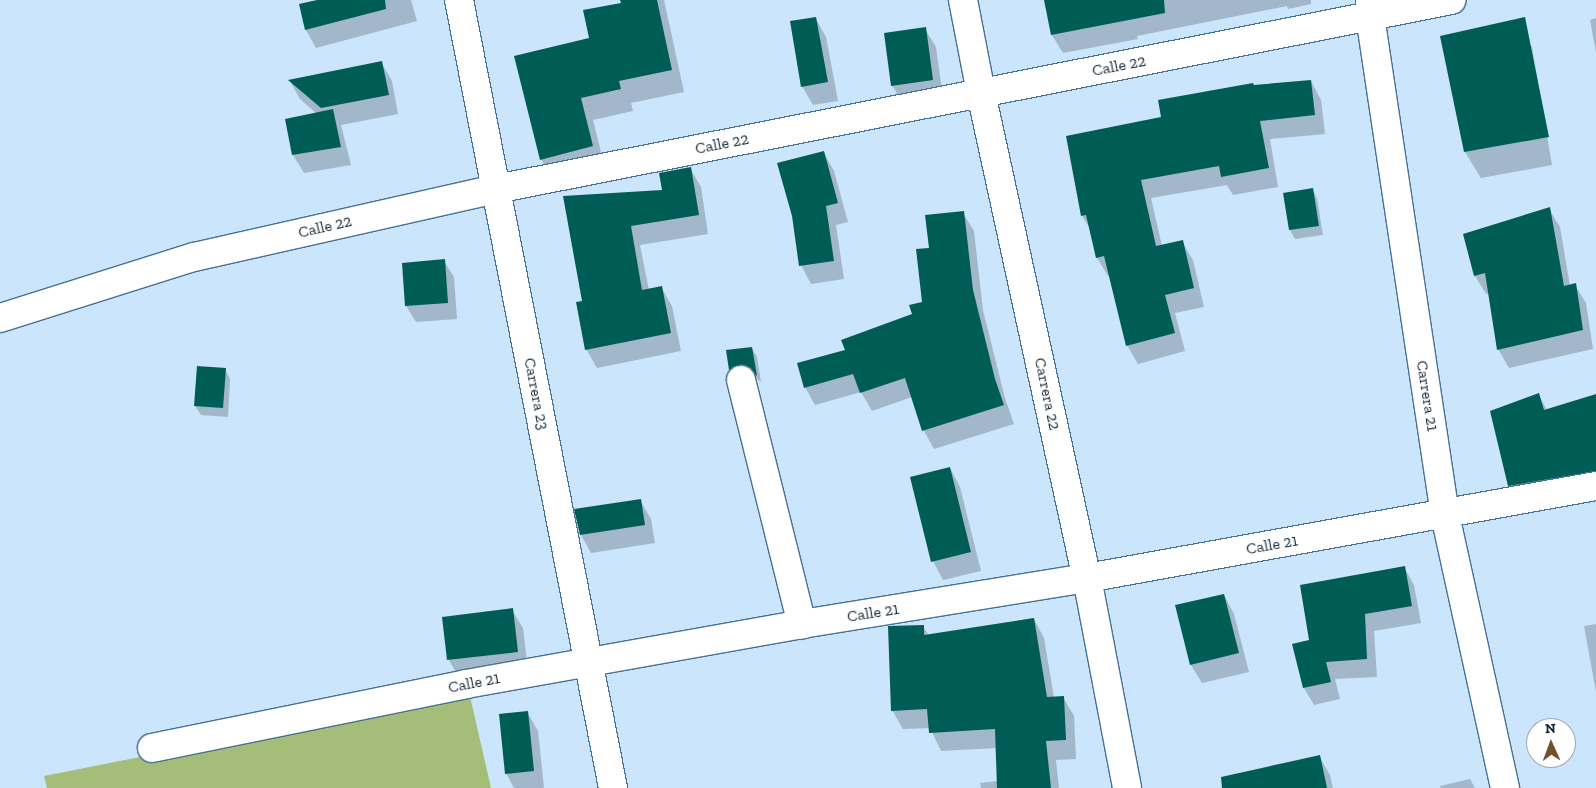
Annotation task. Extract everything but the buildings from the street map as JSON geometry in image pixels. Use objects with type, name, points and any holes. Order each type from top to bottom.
[{"type":"street","name":"Carrera 23","points":[[459,0],[613,788]]},
{"type":"street","name":"Carrera 22","points":[[963,0],[981,93],[1087,578],[1127,788]]},
{"type":"street","name":"Calle 22","points":[[0,318],[194,257],[496,189],[981,93],[1370,8],[1451,0]]},
{"type":"street","name":"Carrera 21","points":[[1370,8],[1445,515],[1505,788]]},
{"type":"street","points":[[741,380],[802,624]]},
{"type":"street","name":"Calle 21","points":[[152,748],[466,684],[802,624],[1087,578],[1445,515],[1596,486]]},
{"type":"green space","points":[[469,692],[491,788],[47,788],[44,776]]}]
